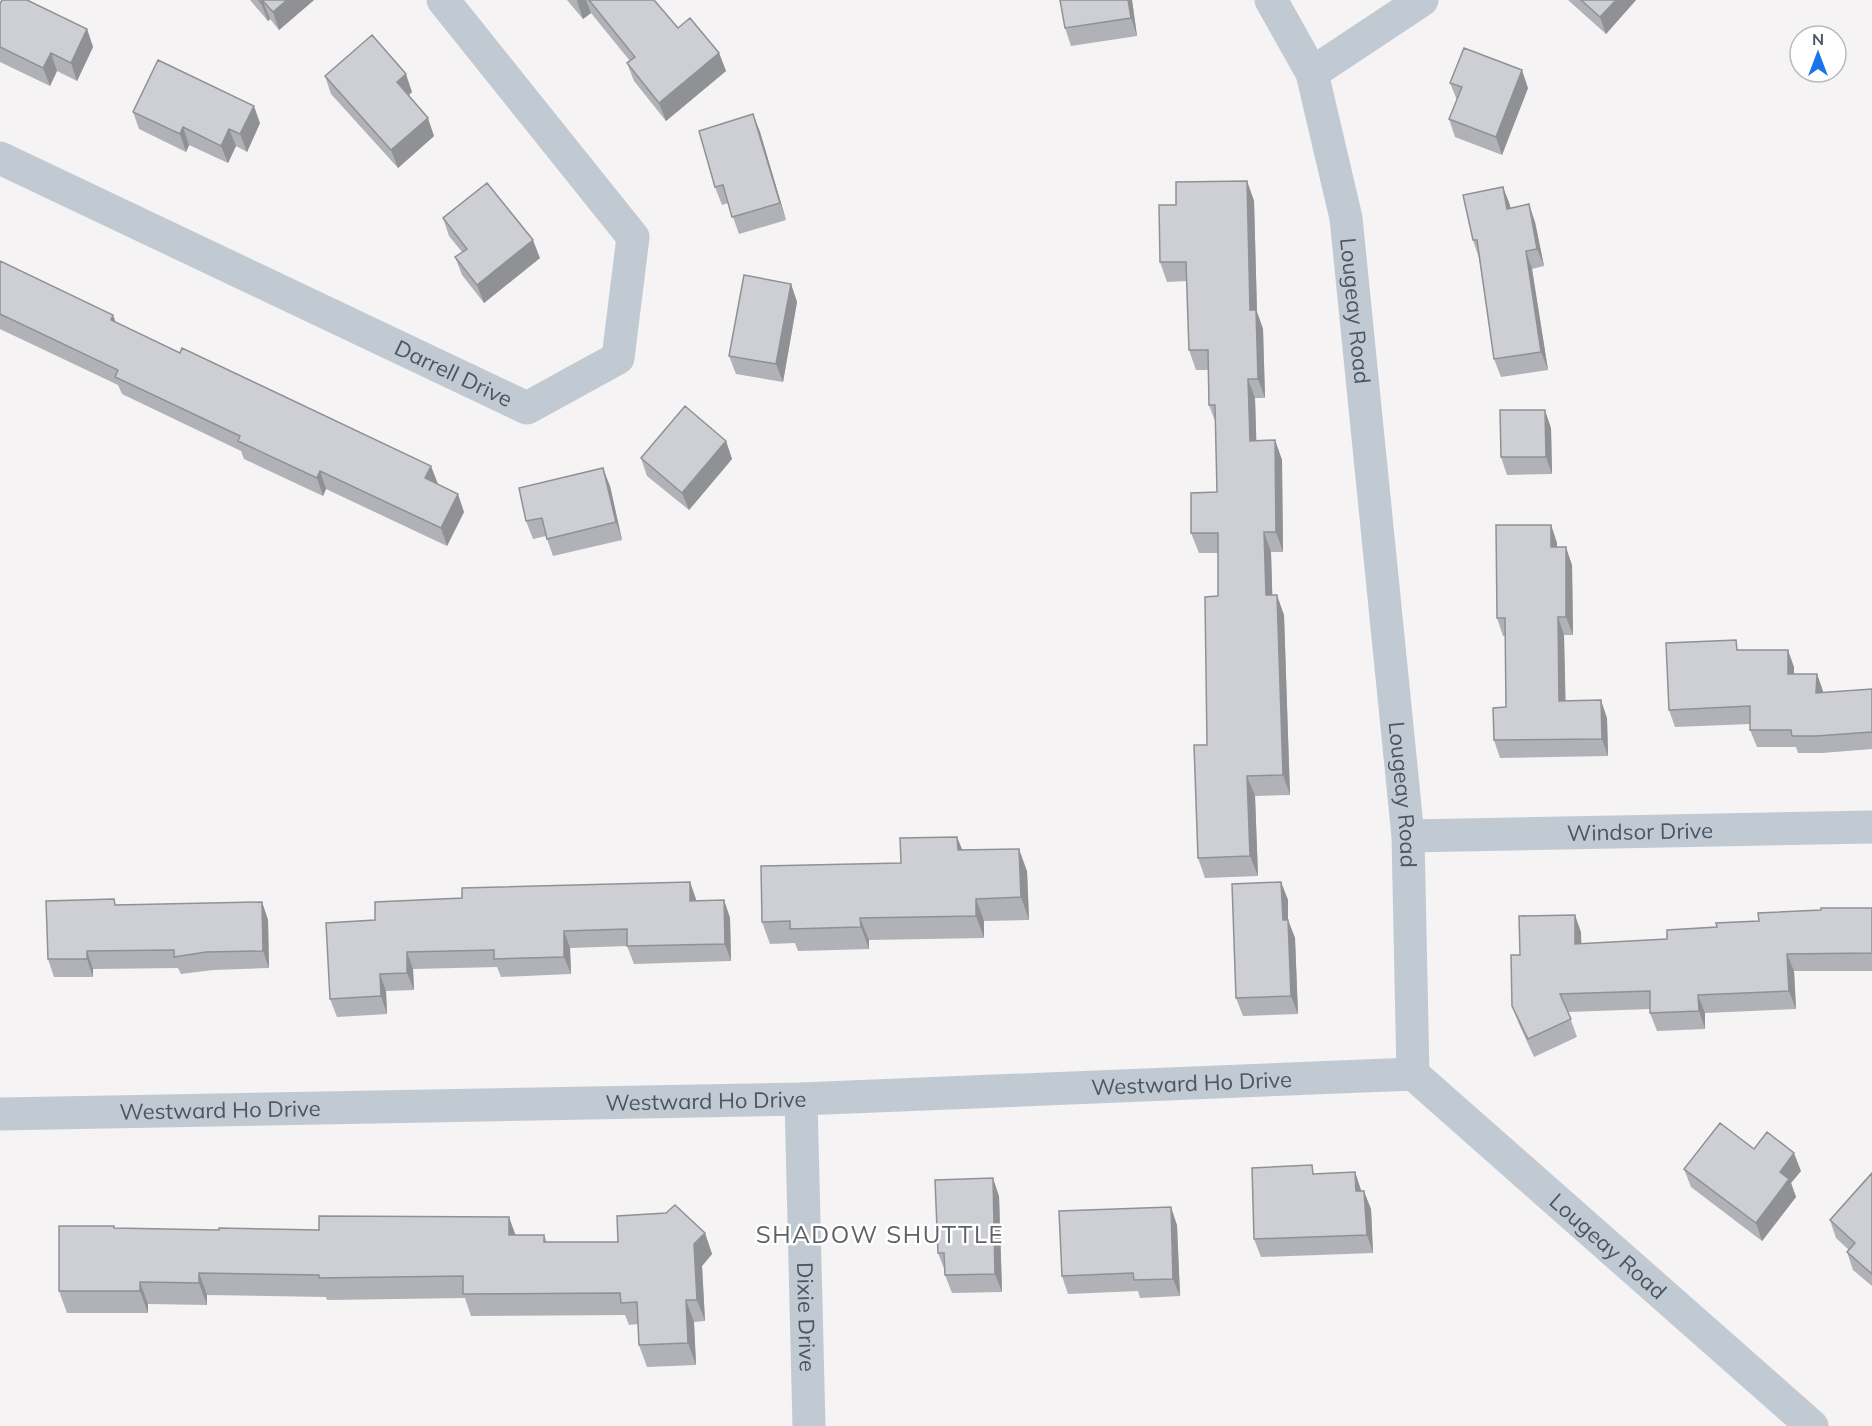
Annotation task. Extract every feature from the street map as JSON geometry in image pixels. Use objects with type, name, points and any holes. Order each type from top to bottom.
[{"type":"street","name":"Darrell Drive","points":[[0,158],[527,408],[618,358],[633,237],[443,0]]},
{"type":"street","name":"Lougeay Road","points":[[1271,0],[1312,73],[1346,218],[1408,836],[1413,1074],[1812,1426]]},
{"type":"street","points":[[1312,73],[1422,0]]},
{"type":"street","name":"Windsor Drive","points":[[1408,836],[1872,827]]},
{"type":"street","name":"Westward Ho Drive","points":[[0,1114],[801,1099],[1413,1074]]},
{"type":"street","name":"Dixie Drive","points":[[801,1099],[809,1426]]},
{"type":"building","points":[[2,0],[27,0],[87,29],[71,63],[51,53],[43,68],[0,47],[0,4]]},
{"type":"building","points":[[259,0],[287,0],[273,12],[263,1],[261,3]]},
{"type":"building","points":[[589,0],[654,0],[678,28],[690,18],[719,53],[659,103],[627,63],[635,57]]},
{"type":"building","points":[[1060,0],[1128,0],[1131,18],[1065,28]]},
{"type":"building","points":[[1581,0],[1616,0],[1600,17]]},
{"type":"building","points":[[372,35],[406,74],[397,82],[428,118],[391,150],[325,76]]},
{"type":"building","points":[[1464,48],[1522,70],[1496,137],[1449,119],[1462,87],[1450,83]]},
{"type":"building","points":[[158,60],[254,106],[240,134],[229,129],[221,146],[183,127],[180,134],[133,112]]},
{"type":"building","points":[[753,114],[780,203],[732,217],[723,185],[715,187],[699,131]]},
{"type":"building","points":[[1247,181],[1250,310],[1256,310],[1258,379],[1248,379],[1250,441],[1275,440],[1276,532],[1264,532],[1266,595],[1277,595],[1283,775],[1247,776],[1250,856],[1198,858],[1194,745],[1207,745],[1205,597],[1218,596],[1218,533],[1191,533],[1191,493],[1217,492],[1215,405],[1209,405],[1208,350],[1189,350],[1186,262],[1160,262],[1159,205],[1176,205],[1176,182]]},
{"type":"building","points":[[487,183],[533,240],[477,285],[455,257],[467,249],[443,218]]},
{"type":"building","points":[[1503,187],[1507,209],[1529,204],[1537,249],[1526,251],[1541,352],[1494,359],[1477,240],[1473,240],[1463,195]]},
{"type":"building","points":[[0,261],[113,315],[111,320],[180,353],[182,348],[431,466],[425,478],[458,494],[441,528],[320,471],[317,478],[238,441],[240,436],[115,377],[118,370],[0,314]]},
{"type":"building","points":[[744,275],[791,284],[776,364],[729,356]]},
{"type":"building","points":[[685,406],[726,441],[682,493],[641,458]]},
{"type":"building","points":[[1500,410],[1545,410],[1546,457],[1501,457]]},
{"type":"building","points":[[603,468],[616,522],[547,539],[542,518],[526,521],[519,488]]},
{"type":"building","points":[[1496,525],[1551,525],[1551,547],[1566,547],[1566,617],[1558,617],[1559,701],[1601,700],[1602,739],[1494,740],[1493,708],[1506,707],[1505,618],[1497,618]]},
{"type":"building","points":[[1736,640],[1737,650],[1788,650],[1788,674],[1817,674],[1816,693],[1872,689],[1872,732],[1792,736],[1791,730],[1750,730],[1750,706],[1669,710],[1666,643]]},
{"type":"building","points":[[957,837],[958,850],[1019,849],[1021,897],[976,899],[976,916],[860,918],[861,927],[790,929],[790,921],[762,922],[761,866],[901,863],[900,838]]},
{"type":"building","points":[[690,882],[690,901],[724,900],[725,944],[627,946],[627,929],[564,931],[564,957],[494,959],[494,950],[407,952],[407,973],[380,974],[381,996],[330,999],[326,923],[375,920],[375,902],[462,898],[462,888]]},
{"type":"building","points":[[1281,882],[1283,920],[1288,920],[1291,996],[1236,998],[1232,884]]},
{"type":"building","points":[[114,899],[115,905],[262,902],[263,951],[206,952],[174,957],[174,950],[87,951],[87,959],[48,959],[46,901]]},
{"type":"building","points":[[1821,908],[1872,908],[1872,953],[1787,954],[1789,991],[1698,995],[1699,1011],[1650,1013],[1650,991],[1560,994],[1571,1019],[1528,1039],[1512,1006],[1511,955],[1520,955],[1519,916],[1575,915],[1575,944],[1667,939],[1667,930],[1717,927],[1716,923],[1759,921],[1758,913],[1821,910]]},
{"type":"building","points":[[1720,1123],[1754,1149],[1767,1132],[1794,1153],[1780,1172],[1789,1179],[1756,1223],[1684,1169]]},
{"type":"building","points":[[1312,1165],[1313,1174],[1355,1172],[1356,1191],[1364,1191],[1367,1235],[1254,1239],[1252,1168]]},
{"type":"building","points":[[1872,1173],[1872,1274],[1847,1252],[1855,1243],[1830,1220]]},
{"type":"building","points":[[993,1178],[995,1274],[945,1275],[944,1253],[938,1253],[935,1180]]},
{"type":"building","points":[[675,1205],[705,1233],[694,1244],[697,1300],[686,1300],[688,1343],[639,1345],[637,1302],[621,1303],[620,1293],[463,1294],[463,1276],[319,1278],[319,1275],[199,1273],[199,1283],[140,1282],[140,1291],[59,1291],[59,1226],[319,1230],[319,1216],[509,1217],[509,1235],[544,1235],[544,1242],[618,1242],[617,1216],[666,1213]]},
{"type":"building","points":[[1171,1207],[1173,1279],[1134,1280],[1133,1273],[1062,1276],[1059,1211]]},
{"type":"district","name":"SHADOW SHUTTLE","points":[[880,1234]]}]
